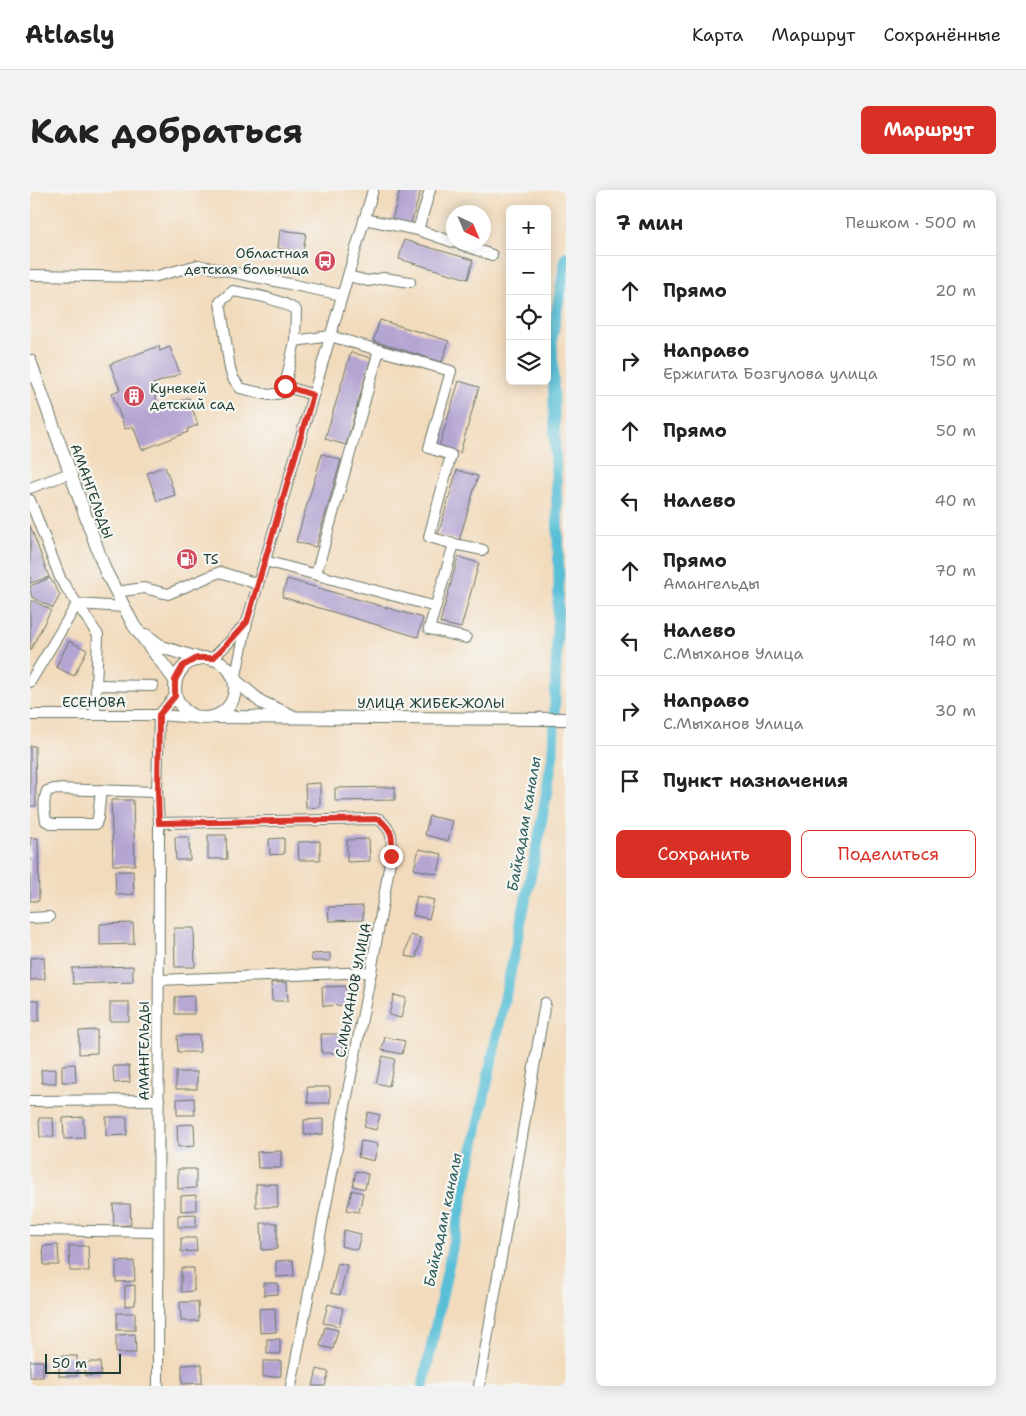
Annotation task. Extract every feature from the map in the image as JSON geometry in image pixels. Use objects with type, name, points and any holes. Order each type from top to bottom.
[{"type":"main road","name":"АМАНГЕЛЬДЫ","points":[[30,361],[33,377],[105,570],[134,626],[175,680]]},
{"type":"main road","points":[[134,626],[162,647],[197,658],[213,658],[227,666],[235,680],[261,702],[296,718]]},
{"type":"main road","points":[[197,658],[183,666],[175,680],[175,696],[183,710],[197,718],[213,718],[227,710],[235,696],[235,680]]},
{"type":"main road","name":"УЛИЦА ЖИБЕК-ЖОЛЫ","points":[[213,718],[566,719]]},
{"type":"street","points":[[235,680],[247,622],[373,190]]},
{"type":"street","points":[[418,230],[430,190]]},
{"type":"street","points":[[364,219],[418,230],[446,239]]},
{"type":"street","points":[[477,250],[492,255]]},
{"type":"street","points":[[30,275],[153,277],[198,265],[342,295]]},
{"type":"street","points":[[348,276],[368,281],[384,278],[410,282]]},
{"type":"street","points":[[233,290],[264,297],[289,306],[296,310],[295,341],[282,393],[269,395],[240,388],[233,378],[230,369],[220,302],[233,290]]},
{"type":"street","points":[[295,341],[330,336],[451,371],[429,448],[451,455],[429,537],[483,550]]},
{"type":"street","points":[[316,574],[379,350]]},
{"type":"street","points":[[285,386],[313,395]]},
{"type":"street","points":[[30,488],[70,473]]},
{"type":"street","points":[[30,500],[60,580],[98,635],[95,715]]},
{"type":"street","points":[[454,544],[430,628],[466,638]]},
{"type":"street","points":[[265,560],[436,607]]},
{"type":"street","points":[[116,592],[144,588],[168,594],[220,572],[258,584]]},
{"type":"street","points":[[77,604],[124,607]]},
{"type":"street","points":[[30,682],[77,604]]},
{"type":"street","points":[[213,658],[247,622]]},
{"type":"street","points":[[96,685],[153,686]]},
{"type":"street","points":[[159,715],[175,696]]},
{"type":"street","name":"ЕСЕНОВА","points":[[30,715],[159,715],[197,718]]},
{"type":"street","name":"АМАНГЕЛЬДЫ","points":[[158,1386],[159,715]]},
{"type":"street","points":[[101,790],[96,824],[53,824],[46,821],[45,796],[47,791],[54,789],[101,790],[158,792]]},
{"type":"street","name":"С.МЫХАНОВ УЛИЦА","points":[[159,823],[379,819],[389,829],[392,838],[391,856],[371,972],[291,1386]]},
{"type":"street","points":[[30,918],[49,917]]},
{"type":"street","points":[[159,980],[371,972]]},
{"type":"street","points":[[479,1386],[545,1003]]},
{"type":"street","points":[[30,1102],[158,1100]]},
{"type":"street","points":[[30,1230],[158,1232]]},
{"type":"building","points":[[400,190],[421,190],[411,224],[392,219]]},
{"type":"building","points":[[280,230],[306,233],[303,252],[278,248]]},
{"type":"building","points":[[404,240],[473,260],[468,279],[399,259]]},
{"type":"building","points":[[380,320],[449,341],[442,362],[373,341]]},
{"type":"building","name":"Кунекей детский сад","points":[[159,346],[160,351],[170,347],[180,374],[151,385],[160,409],[189,398],[198,425],[187,429],[188,432],[142,450],[133,426],[125,429],[112,393],[120,390],[110,364]]},
{"type":"building","points":[[351,352],[371,358],[346,445],[325,439]]},
{"type":"building","points":[[459,381],[479,387],[460,453],[439,447]]},
{"type":"building","points":[[322,454],[341,460],[316,547],[296,542]]},
{"type":"building","points":[[165,466],[175,495],[157,501],[147,473]]},
{"type":"building","points":[[457,470],[478,476],[459,541],[438,535]]},
{"type":"building","points":[[30,525],[49,577],[30,583]]},
{"type":"building","points":[[458,557],[479,563],[461,628],[440,623]]},
{"type":"building","points":[[50,578],[60,595],[53,608],[32,597],[30,591],[30,586]]},
{"type":"building","points":[[287,579],[423,618],[418,637],[282,597]]},
{"type":"building","points":[[32,600],[51,610],[30,651],[30,604]]},
{"type":"building","points":[[69,641],[87,650],[74,676],[56,667]]},
{"type":"building","points":[[30,746],[35,746],[36,806],[30,806]]},
{"type":"building","points":[[320,783],[320,807],[306,808],[305,784]]},
{"type":"building","points":[[395,787],[395,800],[335,801],[335,788]]},
{"type":"building","points":[[111,800],[133,800],[135,865],[113,865]]},
{"type":"building","points":[[429,816],[453,821],[448,841],[425,835]]},
{"type":"building","points":[[208,835],[226,835],[227,859],[208,859]]},
{"type":"building","points":[[175,837],[189,837],[190,860],[176,860]]},
{"type":"building","points":[[30,838],[38,838],[39,901],[30,901]]},
{"type":"building","points":[[284,838],[284,854],[270,855],[269,839]]},
{"type":"building","points":[[369,839],[370,861],[347,862],[347,840]]},
{"type":"building","points":[[320,841],[320,860],[299,860],[298,842]]},
{"type":"building","points":[[419,849],[442,854],[438,874],[414,869]]},
{"type":"building","points":[[115,871],[133,871],[134,894],[116,895]]},
{"type":"building","points":[[417,896],[434,900],[429,919],[413,915]]},
{"type":"building","points":[[363,906],[363,920],[329,921],[328,907]]},
{"type":"building","points":[[133,923],[134,944],[100,945],[100,924]]},
{"type":"building","points":[[174,928],[194,928],[195,967],[175,967]]},
{"type":"building","points":[[410,935],[421,938],[416,958],[405,956]]},
{"type":"building","points":[[330,953],[330,961],[312,961],[311,954]]},
{"type":"building","points":[[44,957],[45,979],[30,980],[30,958]]},
{"type":"building","points":[[133,966],[133,982],[73,984],[72,968]]},
{"type":"building","points":[[287,982],[288,1001],[272,1001],[271,983]]},
{"type":"building","points":[[346,986],[346,1005],[323,1006],[322,987]]},
{"type":"building","points":[[394,995],[406,998],[401,1018],[389,1015]]},
{"type":"building","points":[[194,996],[194,1014],[175,1014],[175,997]]},
{"type":"building","points":[[30,1000],[39,1000],[39,1021],[30,1021]]},
{"type":"building","points":[[110,1002],[129,1002],[129,1021],[110,1021]]},
{"type":"building","points":[[97,1030],[97,1053],[79,1054],[79,1031]]},
{"type":"building","points":[[321,1034],[343,1034],[343,1053],[322,1053]]},
{"type":"building","points":[[199,1035],[200,1052],[178,1052],[177,1036]]},
{"type":"building","points":[[385,1037],[405,1041],[402,1054],[382,1050]]},
{"type":"building","points":[[383,1056],[395,1059],[389,1086],[376,1083]]},
{"type":"building","points":[[75,1064],[76,1082],[62,1082],[62,1065]]},
{"type":"building","points":[[113,1066],[129,1066],[130,1082],[114,1083]]},
{"type":"building","points":[[56,1069],[56,1083],[42,1083],[41,1070]]},
{"type":"building","points":[[176,1072],[197,1072],[197,1089],[176,1089]]},
{"type":"building","points":[[307,1087],[330,1087],[330,1103],[308,1103]]},
{"type":"building","points":[[194,1098],[195,1115],[177,1115],[177,1099]]},
{"type":"building","points":[[368,1112],[380,1115],[376,1130],[364,1127]]},
{"type":"building","points":[[83,1117],[84,1138],[64,1139],[63,1118]]},
{"type":"building","points":[[106,1117],[127,1117],[127,1135],[106,1136]]},
{"type":"building","points":[[39,1118],[53,1118],[54,1137],[40,1137]]},
{"type":"building","points":[[323,1119],[323,1134],[304,1135],[304,1120]]},
{"type":"building","points":[[194,1124],[195,1146],[178,1147],[177,1125]]},
{"type":"building","points":[[361,1141],[378,1144],[374,1161],[358,1157]]},
{"type":"building","points":[[281,1151],[281,1168],[258,1168],[257,1152]]},
{"type":"building","points":[[178,1169],[196,1169],[196,1188],[178,1189]]},
{"type":"building","points":[[356,1171],[368,1174],[365,1189],[353,1186]]},
{"type":"building","points":[[256,1184],[277,1184],[278,1207],[256,1207]]},
{"type":"building","points":[[352,1190],[363,1193],[359,1212],[347,1210]]},
{"type":"building","points":[[196,1195],[196,1210],[181,1211],[181,1196]]},
{"type":"building","points":[[113,1204],[130,1204],[131,1225],[114,1226]]},
{"type":"building","points":[[196,1214],[196,1227],[178,1227],[178,1215]]},
{"type":"building","points":[[261,1223],[277,1223],[277,1249],[262,1250]]},
{"type":"building","points":[[344,1230],[361,1234],[357,1250],[341,1246]]},
{"type":"building","points":[[181,1238],[196,1238],[197,1251],[181,1252]]},
{"type":"building","points":[[58,1245],[59,1265],[44,1265],[43,1246]]},
{"type":"building","points":[[69,1246],[88,1246],[89,1271],[70,1271]]},
{"type":"building","points":[[293,1260],[294,1276],[276,1277],[276,1261]]},
{"type":"building","points":[[134,1261],[135,1281],[116,1282],[116,1262]]},
{"type":"building","points":[[338,1263],[347,1265],[340,1295],[331,1293]]},
{"type":"building","points":[[181,1268],[194,1268],[194,1291],[181,1292]]},
{"type":"building","points":[[264,1283],[278,1283],[278,1294],[264,1295]]},
{"type":"building","points":[[135,1285],[135,1305],[125,1306],[125,1286]]},
{"type":"building","points":[[180,1302],[198,1302],[199,1321],[181,1321]]},
{"type":"building","points":[[328,1304],[343,1308],[339,1326],[323,1323]]},
{"type":"building","points":[[275,1308],[276,1332],[260,1333],[259,1309]]},
{"type":"building","points":[[117,1313],[135,1313],[135,1330],[117,1330]]},
{"type":"building","points":[[325,1327],[338,1330],[333,1349],[320,1346]]},
{"type":"building","points":[[135,1334],[136,1353],[116,1353],[116,1335]]},
{"type":"building","points":[[267,1339],[280,1339],[280,1354],[267,1354]]},
{"type":"building","points":[[59,1356],[77,1356],[77,1376],[59,1376]]},
{"type":"building","points":[[30,1361],[43,1361],[43,1377],[30,1377]]},
{"type":"building","points":[[263,1361],[281,1361],[281,1376],[263,1377]]},
{"type":"building","points":[[85,1362],[100,1362],[101,1375],[85,1376]]},
{"type":"building","points":[[202,1364],[202,1383],[182,1384],[182,1365]]},
{"type":"building","points":[[317,1369],[329,1372],[325,1386],[313,1386]]},
{"type":"waterway","name":"Байқадам каналы","points":[[423,1386],[539,836],[553,754],[559,578],[552,338],[566,257]]},
{"type":"place","name":"Областная детская больница","points":[[325,261]]},
{"type":"place","name":"Кунекей детский сад","points":[[134,396]]},
{"type":"place","name":"TS","points":[[187,559]]},
{"type":"route","points":[[285,386],[313,395],[247,622],[213,658],[197,658],[183,666],[175,680],[175,696],[159,715],[159,823],[379,819],[389,829],[392,838],[391,856]]}]
